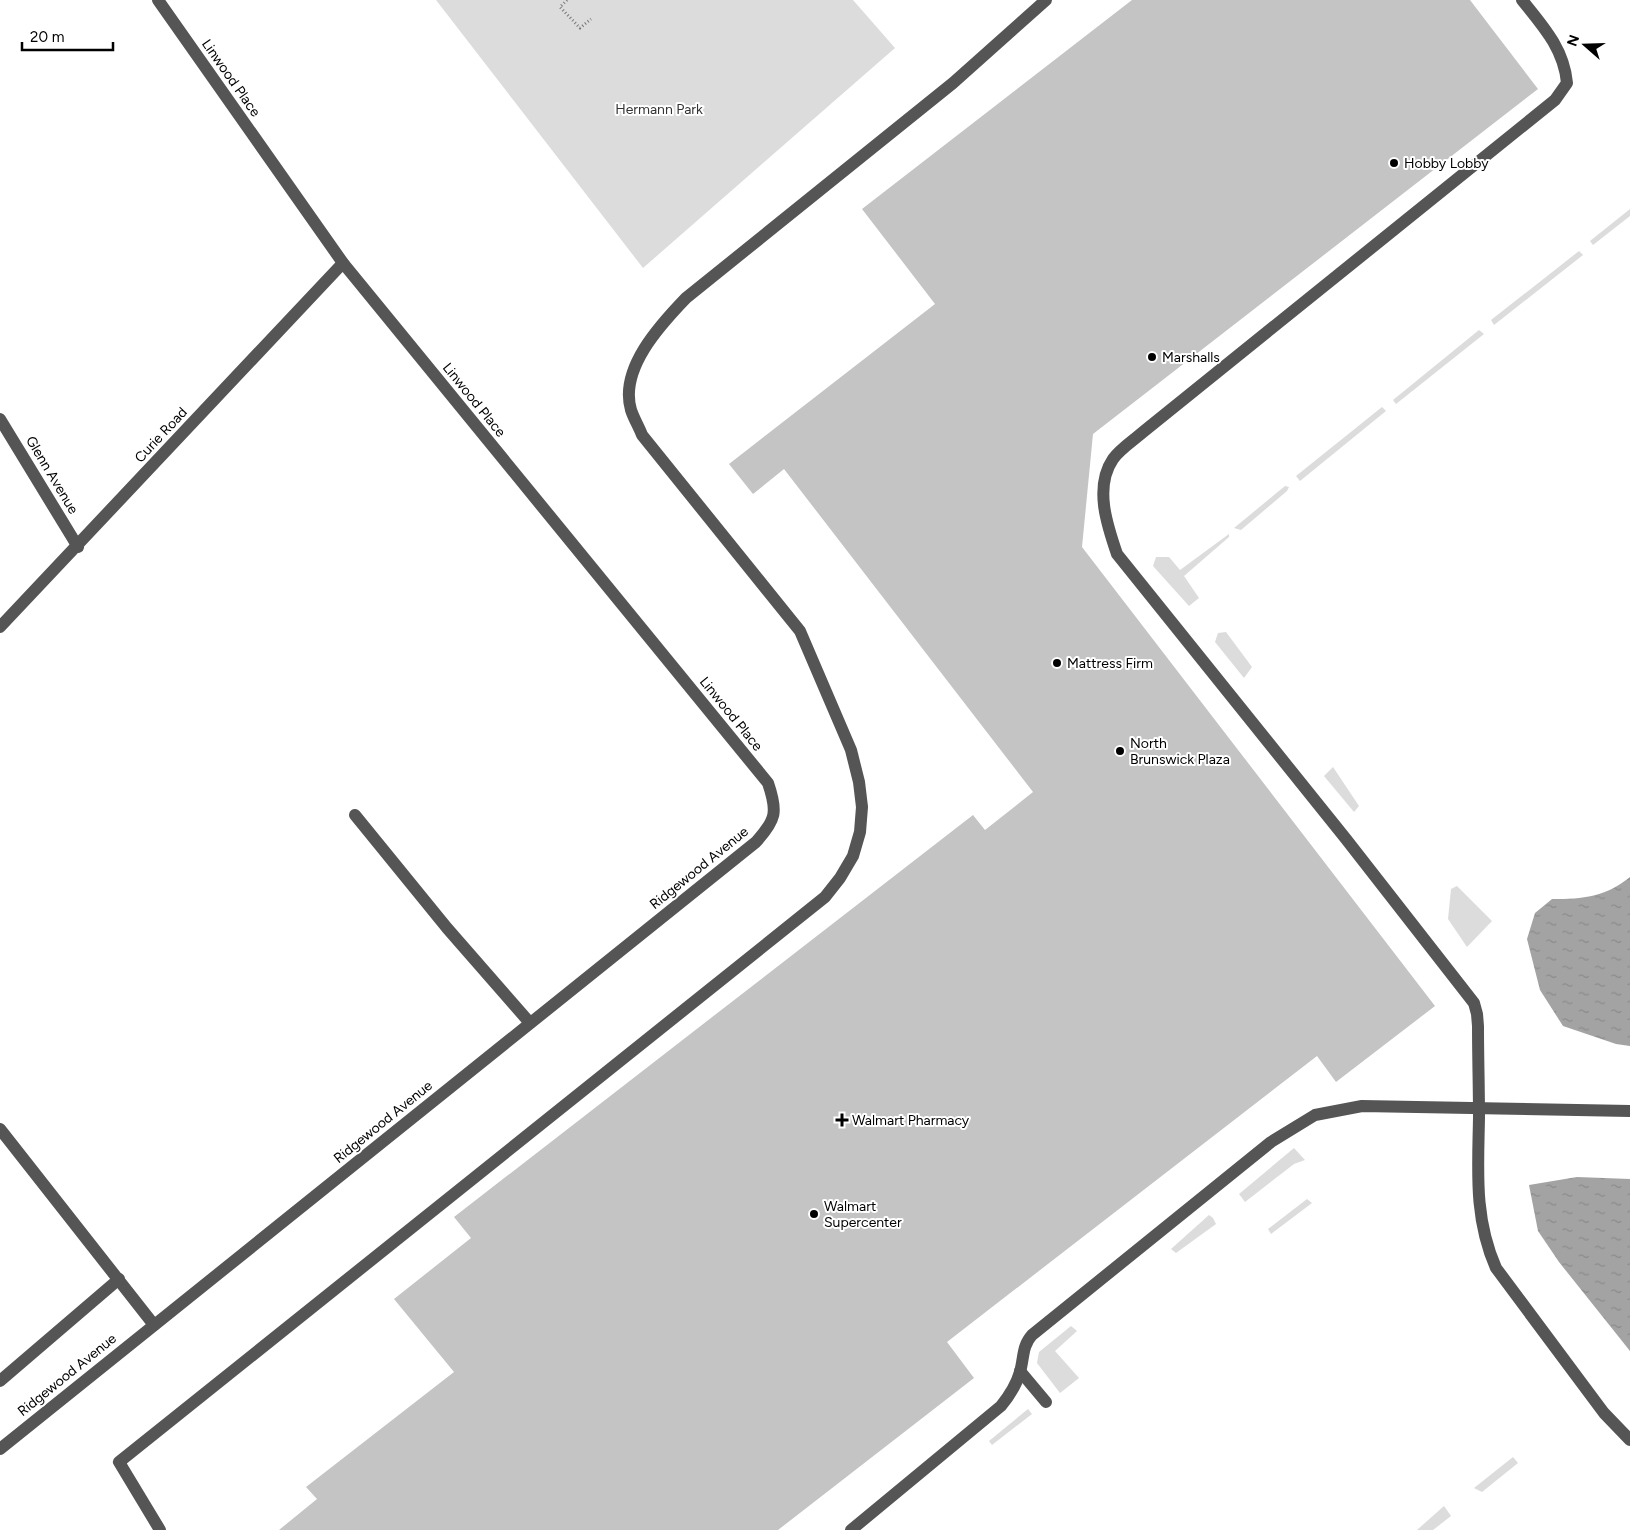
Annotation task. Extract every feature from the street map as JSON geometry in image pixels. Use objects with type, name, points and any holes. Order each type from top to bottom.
[{"type":"street","name":"Linwood Place","points":[[158,0],[343,263],[768,783],[775,811]]},
{"type":"street","points":[[160,1530],[119,1462],[825,897],[840,878],[853,856],[860,832],[862,807],[859,782],[851,750],[800,631],[642,435],[631,409],[630,385],[640,355],[662,323],[686,298],[953,84],[1046,0]]},
{"type":"street","points":[[1522,0],[1553,38],[1566,69],[1567,83],[1555,100],[1143,432],[1113,459],[1103,486],[1105,517],[1117,554],[1346,839],[1474,1003],[1478,1014],[1479,1110],[1477,1184],[1482,1230],[1496,1268],[1604,1413],[1630,1440]]},
{"type":"street","name":"Curie Road","points":[[0,627],[78,547],[343,263]]},
{"type":"street","name":"Glenn Avenue","points":[[0,419],[78,547]]},
{"type":"street","name":"Ridgewood Avenue","points":[[0,1449],[756,842],[771,826],[775,811]]},
{"type":"street","points":[[355,815],[447,928],[530,1023]]},
{"type":"street","points":[[851,1530],[1001,1406],[1014,1390],[1020,1371],[1025,1342],[1032,1335],[1270,1142],[1315,1115],[1362,1106],[1479,1110],[1630,1111]]},
{"type":"street","points":[[0,1129],[154,1324]]},
{"type":"street","points":[[0,1381],[119,1279]]},
{"type":"street","points":[[1020,1371],[1046,1402]]},
{"type":"path","points":[[567,0],[560,7],[580,28],[591,19]]},
{"type":"green space","name":"Hermann Park","points":[[436,0],[853,0],[895,48],[643,268]]},
{"type":"green space","points":[[1630,209],[1630,216],[1593,245],[1590,241]]},
{"type":"green space","points":[[1579,251],[1583,255],[1494,325],[1491,320]]},
{"type":"green space","points":[[1479,330],[1484,334],[1396,404],[1393,400]]},
{"type":"green space","points":[[1382,407],[1386,411],[1300,481],[1296,476]]},
{"type":"green space","points":[[1285,486],[1289,487],[1287,491],[1241,530],[1234,528]]},
{"type":"green space","points":[[1229,534],[1229,537],[1184,576],[1199,598],[1189,606],[1153,566],[1156,557],[1169,557],[1180,570]]},
{"type":"green space","points":[[1226,632],[1252,667],[1244,678],[1215,642],[1218,633]]},
{"type":"green space","points":[[1333,767],[1359,806],[1354,812],[1324,776]]},
{"type":"green space","points":[[1457,886],[1492,921],[1467,947],[1448,919],[1451,889]]},
{"type":"green space","points":[[1294,1148],[1305,1160],[1294,1164],[1245,1202],[1239,1194]]},
{"type":"green space","points":[[1307,1199],[1312,1203],[1271,1234],[1268,1229]]},
{"type":"green space","points":[[1209,1215],[1216,1224],[1176,1253],[1171,1249]]},
{"type":"green space","points":[[1071,1326],[1077,1331],[1055,1351],[1079,1378],[1060,1393],[1037,1363],[1039,1352]]},
{"type":"green space","points":[[1028,1409],[1032,1414],[992,1445],[989,1441]]},
{"type":"green space","points":[[1513,1457],[1518,1463],[1482,1492],[1474,1488]]},
{"type":"green space","points":[[1444,1506],[1451,1516],[1433,1530],[1417,1530]]},
{"type":"water","points":[[1630,877],[1630,1046],[1616,1044],[1563,1026],[1540,990],[1527,939],[1535,913],[1552,899],[1594,896],[1612,889]]},
{"type":"water","points":[[1577,1177],[1630,1179],[1630,1351],[1559,1262],[1538,1231],[1529,1185]]},
{"type":"building","name":"North Brunswick Plaza","points":[[1132,0],[1470,0],[1538,89],[1093,434],[1082,547],[1435,1006],[1336,1082],[1317,1056],[947,1342],[974,1378],[778,1530],[279,1530],[317,1499],[306,1487],[454,1372],[394,1299],[471,1238],[454,1217],[973,815],[985,830],[1033,792],[784,469],[753,494],[729,464],[935,304],[862,209]]},
{"type":"place","name":"Hobby Lobby","points":[[1394,163]]},
{"type":"place","name":"Marshalls","points":[[1152,357]]},
{"type":"place","name":"Mattress Firm","points":[[1057,663]]},
{"type":"place","name":"North Brunswick Plaza","points":[[1120,751]]},
{"type":"place","name":"Walmart Pharmacy","points":[[842,1120]]},
{"type":"place","name":"Walmart Supercenter","points":[[814,1214]]}]
